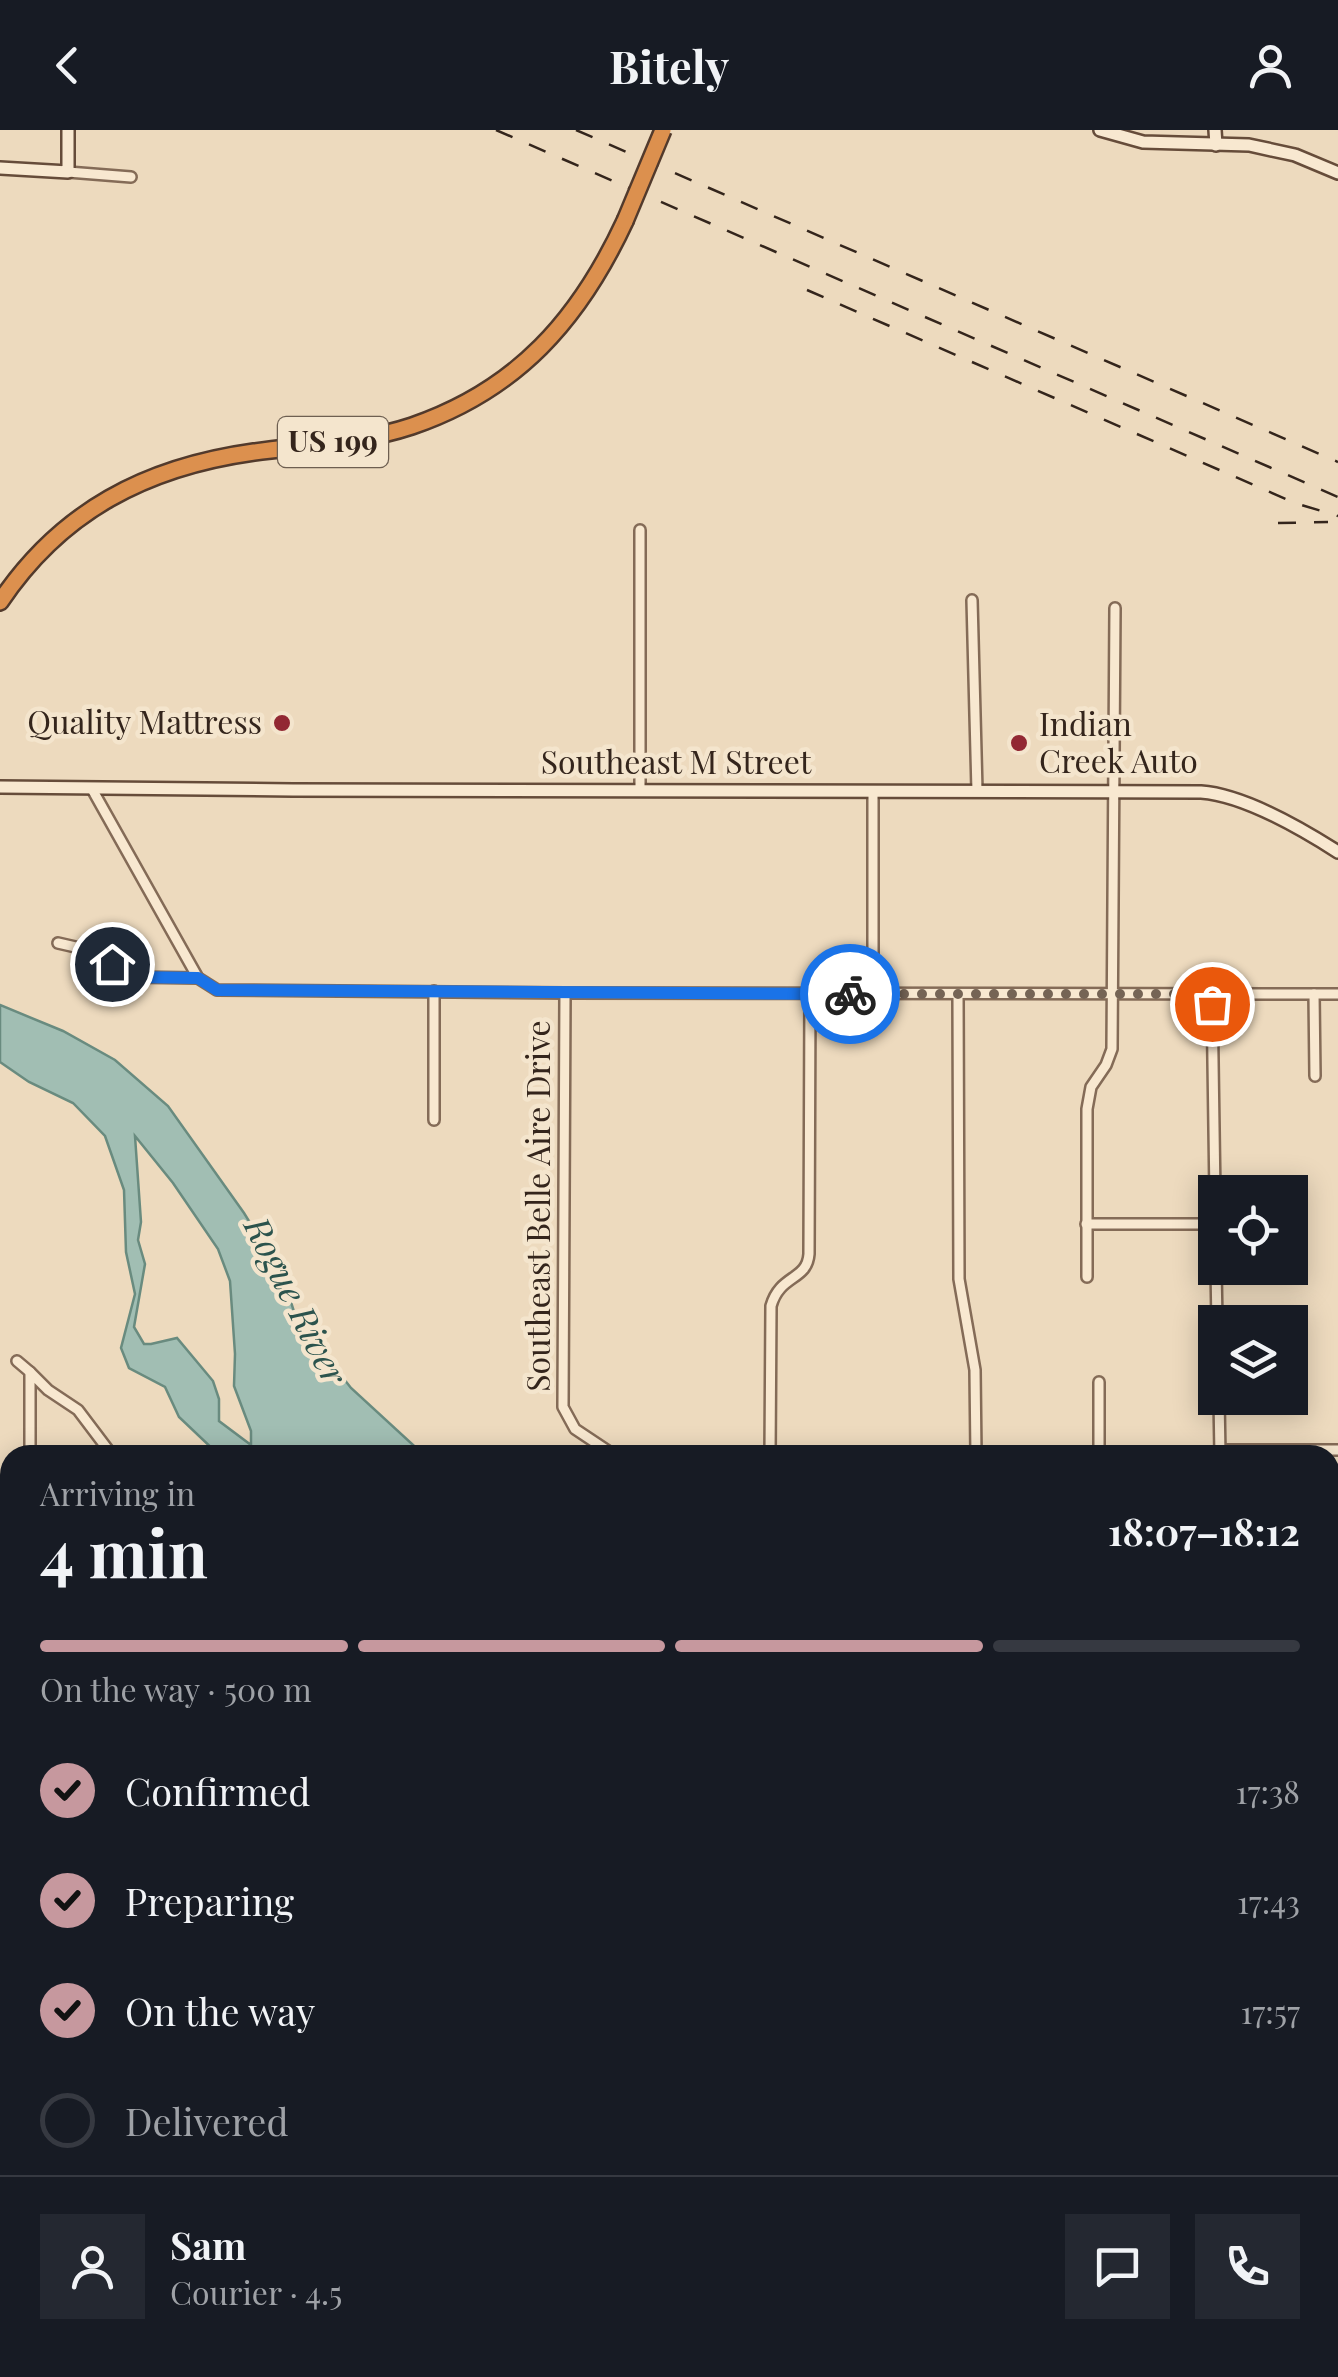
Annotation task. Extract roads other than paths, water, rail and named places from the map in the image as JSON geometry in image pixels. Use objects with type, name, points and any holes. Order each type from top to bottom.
[{"type":"highway","name":"US 199","points":[[0,602],[32,560],[64,529],[106,500],[150,478],[217,458],[397,430],[470,400],[516,369],[556,332],[587,292],[625,221],[664,130]]},
{"type":"street","points":[[68,130],[68,172]]},
{"type":"street","points":[[1100,130],[1143,142],[1249,145],[1295,155],[1338,174]]},
{"type":"street","points":[[1216,130],[1216,145]]},
{"type":"street","points":[[0,168],[131,176]]},
{"type":"street","points":[[640,530],[640,790]]},
{"type":"street","points":[[972,600],[977,791]]},
{"type":"street","points":[[1087,1277],[1087,1109],[1090,1088],[1112,1048],[1115,608]]},
{"type":"street","name":"Southeast M Street","points":[[0,787],[1216,793],[1294,824],[1338,852]]},
{"type":"street","points":[[92,789],[198,978],[217,990],[1338,994]]},
{"type":"street","points":[[872,994],[874,791]]},
{"type":"street","points":[[58,943],[93,951],[132,977],[198,978]]},
{"type":"street","points":[[434,991],[434,1120]]},
{"type":"street","name":"Southeast Belle Aire Drive","points":[[565,993],[563,1407],[575,1429],[599,1445]]},
{"type":"street","points":[[770,1445],[771,1306],[780,1285],[804,1270],[809,1254],[810,994]]},
{"type":"street","points":[[958,994],[959,1279],[975,1370],[976,1445]]},
{"type":"street","points":[[1212,994],[1215,1175]]},
{"type":"street","points":[[1314,994],[1315,1076]]},
{"type":"street","points":[[1086,1224],[1198,1224]]},
{"type":"street","points":[[16,1360],[48,1390],[78,1410],[104,1445]]},
{"type":"street","points":[[30,1372],[30,1445]]},
{"type":"street","points":[[1099,1382],[1100,1445]]},
{"type":"street","points":[[1219,1415],[1220,1445]]},
{"type":"railway","points":[[496,130],[1338,497]]},
{"type":"railway","points":[[576,130],[1338,462]]},
{"type":"railway","points":[[807,290],[1295,503],[1338,516]]},
{"type":"railway","points":[[1278,523],[1328,522]]},
{"type":"place","name":"Quality Mattress","points":[[282,723]]},
{"type":"place","name":"Indian Creek Auto","points":[[1019,743]]},
{"type":"water label","name":"Rogue River","points":[[295,1301]]}]
